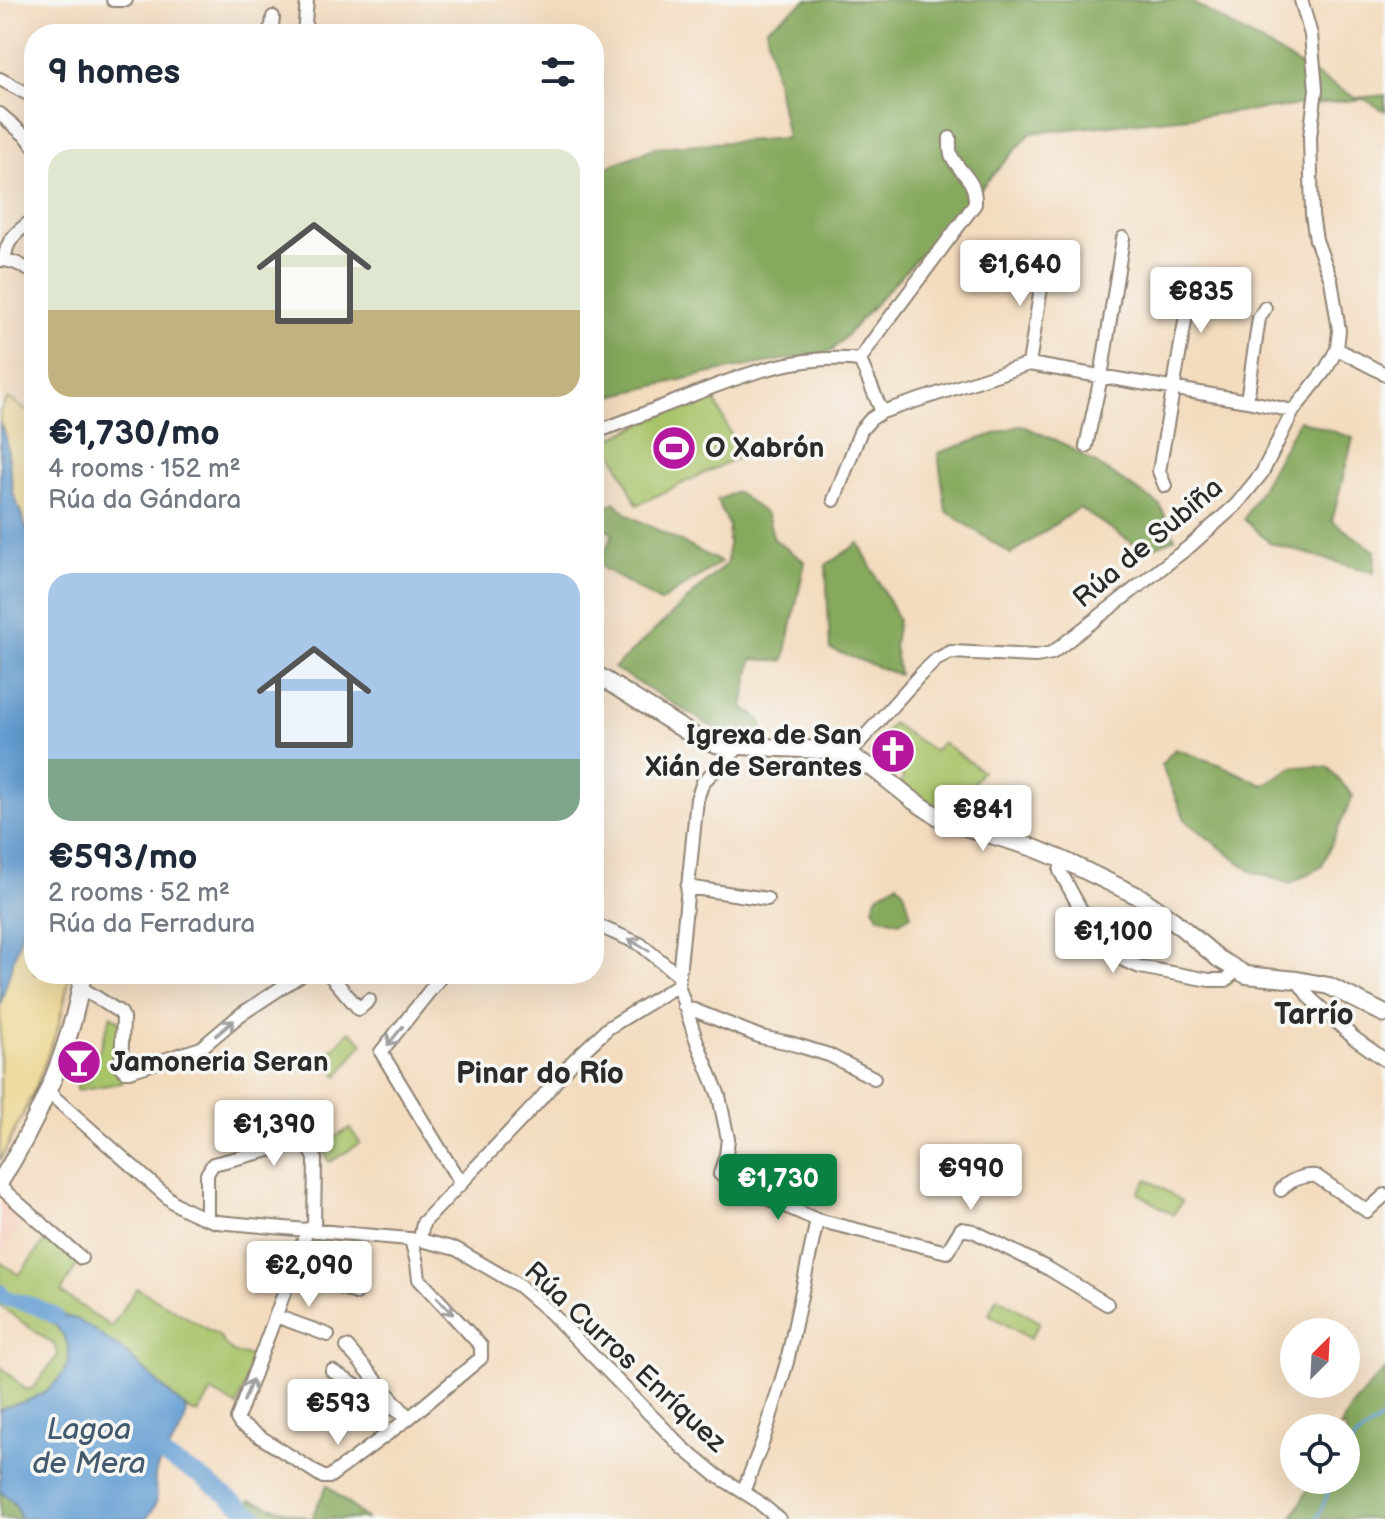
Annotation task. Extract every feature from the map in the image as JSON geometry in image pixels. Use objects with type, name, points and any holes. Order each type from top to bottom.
[{"type":"main road","points":[[604,678],[697,738],[719,745],[824,750],[848,755],[874,769],[945,821],[1034,848],[1140,897],[1219,959],[1246,975],[1329,986],[1385,1014]]},
{"type":"main road","points":[[0,1185],[48,1092],[81,984]]},
{"type":"street","points":[[113,0],[126,0]]},
{"type":"street","points":[[305,24],[307,0]]},
{"type":"street","points":[[1301,0],[1311,35],[1316,89],[1310,137],[1312,215],[1316,240],[1331,280],[1339,330],[1337,349],[1385,374]]},
{"type":"street","points":[[272,24],[273,17]]},
{"type":"street","points":[[0,79],[24,92]]},
{"type":"street","points":[[0,114],[24,135]]},
{"type":"street","points":[[860,360],[975,204],[975,191],[950,155],[950,138]]},
{"type":"street","points":[[24,227],[13,236],[3,260],[24,267]]},
{"type":"street","points":[[1086,446],[1101,377],[1123,238]]},
{"type":"street","points":[[1029,364],[1042,281],[1049,260]]},
{"type":"street","points":[[1165,486],[1159,471],[1193,275]]},
{"type":"street","points":[[1247,401],[1259,318],[1265,308]]},
{"type":"street","name":"Rúa de Subiña","points":[[848,755],[937,659],[951,652],[1036,656],[1052,653],[1190,546],[1236,505],[1262,473],[1293,411],[1326,369],[1337,349]]},
{"type":"street","points":[[604,429],[764,369],[809,360],[860,360]]},
{"type":"street","points":[[860,360],[882,412]]},
{"type":"street","points":[[834,500],[861,430],[871,419],[882,412],[1029,364],[1293,411]]},
{"type":"street","points":[[739,747],[703,782],[697,799],[678,980],[684,1006],[719,1096],[728,1139],[720,1174],[729,1181],[817,1220],[947,1252],[961,1229],[973,1231],[1049,1269],[1107,1304]]},
{"type":"street","points":[[1063,860],[1060,871],[1094,934],[1125,961],[1140,967],[1209,980],[1226,980],[1237,970]]},
{"type":"street","points":[[687,887],[767,899]]},
{"type":"street","points":[[604,928],[640,944],[678,980]]},
{"type":"street","points":[[207,1219],[207,1174],[213,1164],[294,1144],[308,1146],[315,1158],[311,1229],[237,1419],[240,1424],[323,1477],[329,1477],[409,1418],[481,1358],[481,1346],[419,1279],[417,1263],[423,1223],[574,1060],[608,1028],[678,980]]},
{"type":"street","points":[[1297,980],[1310,998],[1354,1038],[1385,1060]]},
{"type":"street","points":[[83,984],[88,992],[121,1013],[121,1067],[125,1071],[201,1048],[240,1015],[287,984]]},
{"type":"street","points":[[338,984],[359,1009],[369,1000]]},
{"type":"street","points":[[435,984],[381,1052],[461,1184]]},
{"type":"street","points":[[684,1006],[761,1037],[829,1055],[874,1078]]},
{"type":"street","name":"Rúa Curros Enríquez","points":[[48,1092],[185,1210],[217,1222],[420,1240],[456,1249],[518,1285],[551,1313],[683,1448],[779,1519]]},
{"type":"street","points":[[1281,1190],[1296,1179],[1316,1176],[1367,1211],[1385,1195]]},
{"type":"street","points":[[0,1185],[81,1258]]},
{"type":"street","points":[[743,1492],[763,1441],[787,1362],[817,1220]]},
{"type":"street","points":[[295,1269],[356,1293]]},
{"type":"street","points":[[276,1316],[328,1335]]},
{"type":"street","points":[[347,1347],[409,1418]]},
{"type":"street","points":[[332,1371],[409,1418]]},
{"type":"shaded area","points":[[4,1201],[26,1220],[0,1254],[0,1205]]},
{"type":"green space","points":[[807,0],[1188,0],[1356,98],[1385,95],[1385,111],[1364,99],[1031,133],[832,351],[715,372],[604,398],[604,168],[657,147],[787,138],[766,28]]},
{"type":"green space","name":"O Xabrón","points":[[711,392],[741,456],[637,505],[607,440]]},
{"type":"green space","points":[[1299,420],[1353,438],[1332,521],[1375,551],[1374,573],[1270,543],[1244,519]]},
{"type":"green space","points":[[1021,425],[1066,445],[1160,505],[1175,538],[1145,551],[1079,508],[1011,554],[946,511],[938,453]]},
{"type":"green space","points":[[737,492],[767,515],[774,539],[805,562],[784,661],[752,659],[743,707],[760,719],[766,738],[729,737],[614,668],[727,563],[729,526],[717,500]]},
{"type":"green space","points":[[615,502],[628,515],[721,562],[660,602],[604,569],[604,553],[613,534],[604,527],[604,509]]},
{"type":"green space","points":[[859,543],[898,620],[894,645],[899,675],[830,649],[826,565]]},
{"type":"green space","points":[[892,723],[934,751],[942,742],[982,771],[949,816],[900,783],[904,777],[870,753]]},
{"type":"green space","points":[[1175,749],[1221,765],[1263,785],[1295,766],[1328,767],[1353,796],[1321,867],[1290,884],[1251,871],[1186,821],[1161,765]]},
{"type":"green space","points":[[897,883],[904,891],[911,915],[899,922],[878,916],[873,907],[878,895]]},
{"type":"green space","points":[[111,1015],[123,1024],[122,1083],[77,1090],[77,1084],[89,1081]]},
{"type":"green space","points":[[350,1031],[363,1043],[338,1076],[323,1059]]},
{"type":"green space","points":[[350,1128],[360,1143],[330,1162],[320,1146]]},
{"type":"green space","points":[[1147,1179],[1182,1201],[1173,1215],[1138,1193]]},
{"type":"green space","points":[[45,1240],[79,1262],[61,1292],[111,1327],[137,1288],[219,1336],[226,1347],[234,1352],[256,1356],[237,1406],[212,1392],[198,1414],[185,1408],[126,1353],[91,1328],[54,1310],[35,1308],[64,1336],[69,1349],[67,1366],[57,1381],[43,1393],[0,1410],[0,1366],[25,1389],[32,1389],[58,1355],[54,1345],[0,1306],[0,1262],[19,1275]]},
{"type":"green space","points":[[997,1297],[1040,1322],[1030,1339],[989,1314]]},
{"type":"green space","points":[[1385,1369],[1385,1519],[1292,1519],[1305,1494],[1360,1494],[1360,1414],[1347,1414]]},
{"type":"green space","points":[[327,1485],[366,1519],[311,1519]]},
{"type":"green space","points":[[0,1492],[14,1503],[20,1519],[0,1519]]},
{"type":"green space","points":[[251,1500],[310,1519],[236,1519]]},
{"type":"sand","points":[[8,398],[24,409],[24,984],[68,984],[59,1024],[36,1087],[0,1161],[0,411]]},
{"type":"water","points":[[0,423],[6,437],[13,492],[24,521],[24,925],[0,1005]]},
{"type":"water","name":"Lagoa de Mera","points":[[36,1304],[91,1328],[126,1353],[185,1408],[180,1433],[156,1471],[156,1504],[146,1519],[20,1519],[14,1503],[0,1492],[0,1410],[32,1399],[51,1387],[63,1374],[69,1358],[66,1340],[52,1322],[34,1308]]},
{"type":"waterway","points":[[0,1292],[5,1298],[35,1306],[55,1316]]},
{"type":"waterway","points":[[1360,1435],[1385,1416]]},
{"type":"waterway","points":[[148,1443],[259,1519]]},
{"type":"waterway","points":[[1317,1519],[1328,1494]]},
{"type":"place","name":"O Xabrón","points":[[674,448]]},
{"type":"place","name":"Igrexa de San Xián de Serantes","points":[[893,751]]},
{"type":"place","name":"Jamoneria Seran","points":[[79,1062]]},
{"type":"district","name":"Tarrío","points":[[1314,1015]]},
{"type":"district","name":"Pinar do Río","points":[[540,1074]]}]
